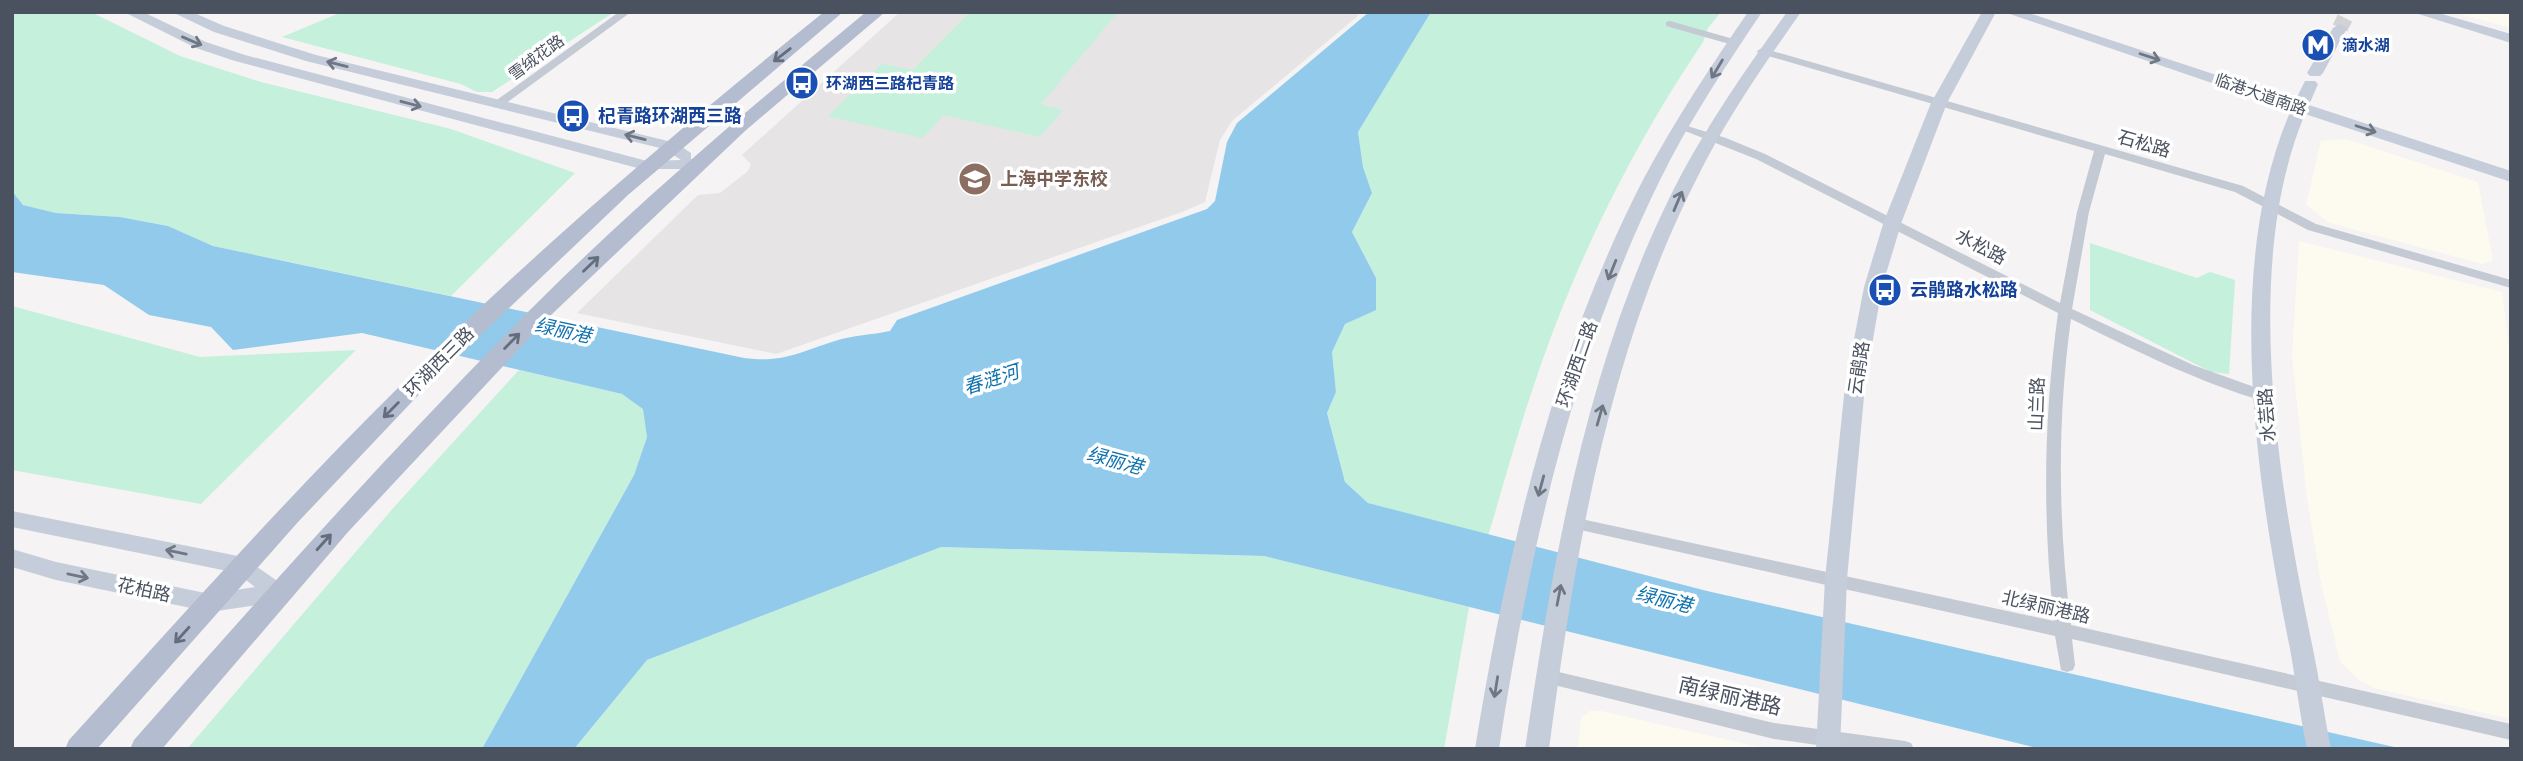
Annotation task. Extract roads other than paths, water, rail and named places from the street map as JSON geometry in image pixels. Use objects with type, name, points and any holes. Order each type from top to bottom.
[{"type":"main road","points":[[131,12],[201,45],[240,58],[647,166],[696,164]]},
{"type":"main road","points":[[179,12],[263,44],[670,146],[696,164]]},
{"type":"main road","name":"环湖西三路","points":[[79,749],[243,566],[500,301],[670,146],[835,12]]},
{"type":"main road","points":[[144,749],[278,593],[542,311],[696,164],[877,12]]},
{"type":"main road","name":"环湖西二路","points":[[1487,749],[1508,626],[1527,543],[1559,419],[1591,323],[1644,197],[1681,127],[1733,42],[1755,12]]},
{"type":"main road","name":"环湖西二路","points":[[1537,749],[1551,637],[1572,523],[1598,421],[1626,332],[1679,196],[1762,51],[1794,12]]},
{"type":"main road","name":"云鹃路","points":[[1827,744],[1836,579],[1854,386],[1873,287],[1893,221],[1939,103],[1989,12]]},
{"type":"main road","name":"临港大道南路","points":[[2011,12],[2511,177]]},
{"type":"main road","points":[[2419,12],[2511,39]]},
{"type":"main road","name":"水芸路","points":[[2319,749],[2279,539],[2266,397],[2264,301],[2272,209],[2298,107],[2344,19]]},
{"type":"main road","points":[[12,519],[243,566],[278,593]]},
{"type":"main road","name":"花柏路","points":[[12,558],[56,571],[210,603],[278,593]]},
{"type":"street","name":"雪绒花路","points":[[498,104],[626,12]]},
{"type":"street","points":[[1670,24],[1733,42]]},
{"type":"street","name":"石松路","points":[[1762,51],[2239,189],[2312,228],[2511,284]]},
{"type":"street","name":"水松路","points":[[1681,127],[1712,135],[1893,221],[2066,312],[2218,384],[2266,397]]},
{"type":"street","name":"山兰路","points":[[2067,665],[2062,630],[2055,443],[2057,369],[2076,240],[2100,149]]},
{"type":"street","name":"北绿丽港路","points":[[1572,523],[1836,579],[2511,732]]},
{"type":"street","name":"南绿丽港路","points":[[1546,676],[1827,744],[1905,749]]},
{"type":"water","points":[[1369,12],[1431,12],[1358,132],[1363,167],[1372,193],[1352,232],[1376,278],[1376,310],[1345,324],[1332,352],[1336,392],[1327,413],[1345,482],[1368,503],[1707,591],[2403,749],[2041,749],[1264,556],[941,547],[647,660],[574,749],[482,749],[634,475],[647,437],[643,409],[622,394],[362,333],[233,350],[211,327],[149,315],[104,285],[12,272],[12,191],[23,205],[56,213],[120,217],[168,226],[213,246],[744,358],[781,358],[842,339],[890,331],[897,320],[1207,209],[1215,201],[1227,142],[1237,123]]},
{"type":"tunnel","points":[[2340,28],[2345,18]]},
{"type":"place","name":"滴水湖","points":[[2318,45]]},
{"type":"place","name":"环湖西三路杞青路","points":[[802,83]]},
{"type":"place","name":"杞青路环湖西三路","points":[[573,116]]},
{"type":"place","name":"上海中学东校","points":[[975,179]]},
{"type":"place","name":"云鹃路水松路","points":[[1885,290]]},
{"type":"water label","name":"绿丽港","points":[[563,330]]},
{"type":"water label","name":"春涟河","points":[[991,379]]},
{"type":"water label","name":"绿丽港","points":[[1115,460]]},
{"type":"water label","name":"绿丽港","points":[[1664,599]]}]
